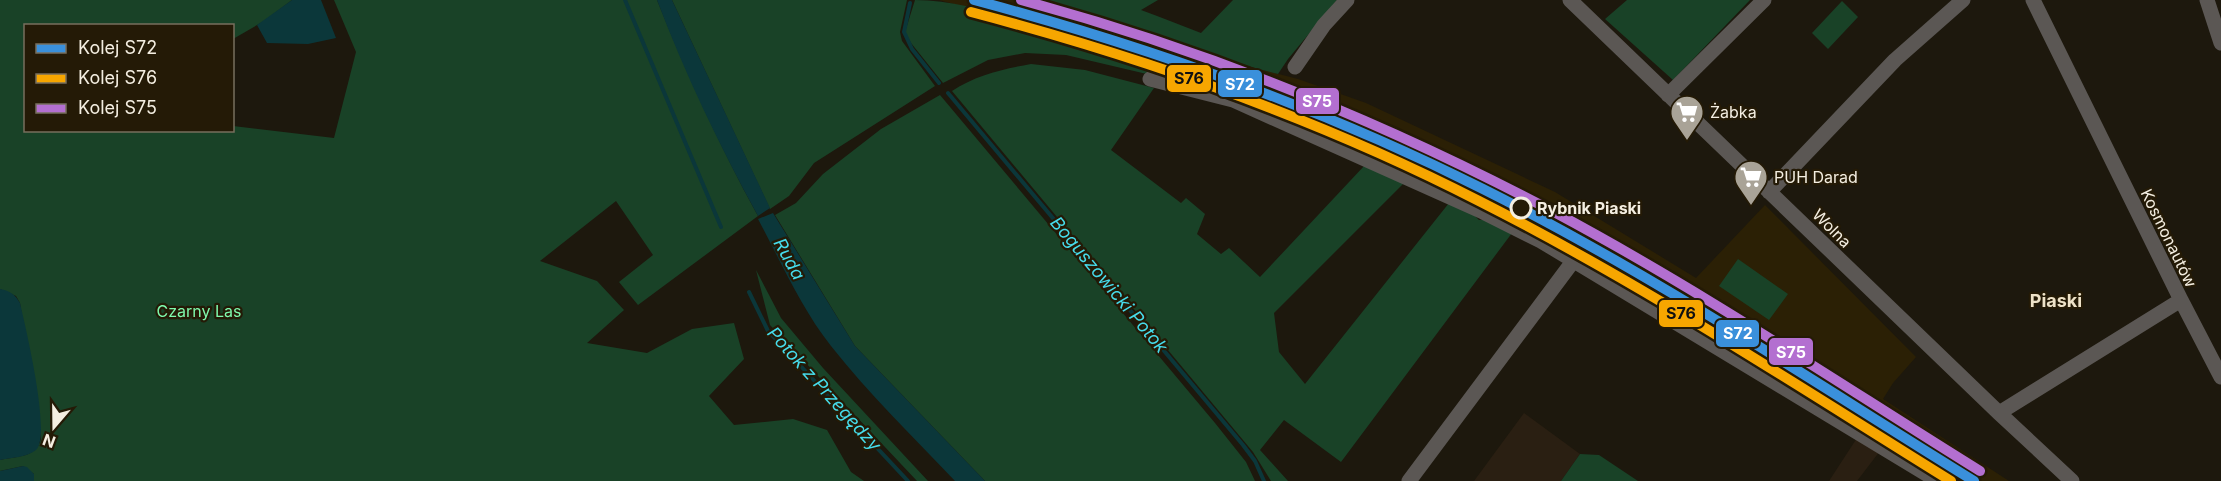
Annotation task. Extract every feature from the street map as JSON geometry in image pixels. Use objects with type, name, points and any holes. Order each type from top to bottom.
[{"type":"street","points":[[1295,67],[1324,25],[1347,0]]},
{"type":"street","name":"Wolna","points":[[1571,0],[2072,481]]},
{"type":"street","points":[[1668,95],[1764,0]]},
{"type":"street","points":[[1769,192],[1888,68],[1964,0]]},
{"type":"street","name":"Kosmonautów","points":[[1999,413],[2181,300],[2033,0]]},
{"type":"street","points":[[2206,0],[2221,43]]},
{"type":"street","points":[[1150,79],[1223,98],[1256,110],[1483,212],[1541,241],[1938,481]]},
{"type":"street","points":[[1409,481],[1574,260]]},
{"type":"street","points":[[2181,300],[2221,376]]},
{"type":"shaded area","points":[[939,0],[1033,0],[1130,27],[1229,61],[1298,79],[1366,103],[1555,192],[1696,278],[1765,205],[1916,357],[1893,383],[1883,399],[2009,481],[1961,481],[1662,297],[1659,301],[1542,233],[1443,183],[1298,118],[1296,122],[1270,110],[1272,104],[1261,99],[1225,84],[1110,47]]},
{"type":"shaded area","points":[[1524,413],[1580,454],[1561,481],[1474,481]]},
{"type":"shaded area","points":[[1857,438],[1880,451],[1857,481],[1829,481]]},
{"type":"green space","name":"Czarny Las","points":[[0,0],[292,0],[264,21],[234,38],[234,24],[24,24],[24,132],[234,132],[234,126],[334,138],[356,52],[334,0],[657,0],[704,110],[758,216],[638,305],[619,282],[653,255],[616,201],[540,261],[597,281],[624,310],[587,343],[647,353],[692,329],[734,323],[744,359],[709,396],[734,425],[793,419],[827,430],[851,472],[864,481],[34,481],[34,474],[23,466],[0,471],[0,460],[30,453],[35,450],[41,439],[20,303],[16,296],[0,289]]},
{"type":"green space","points":[[672,0],[907,0],[900,32],[902,41],[935,86],[814,163],[789,196],[770,209]]},
{"type":"green space","points":[[915,0],[945,2],[989,12],[1105,45],[1225,84],[1202,87],[1066,55],[1025,53],[988,60],[943,83],[905,32]]},
{"type":"green space","points":[[1033,0],[1158,0],[1141,10],[1201,33],[1233,0],[1337,0],[1278,74],[1229,61],[1130,27]]},
{"type":"green space","points":[[1627,0],[1750,0],[1673,80],[1605,19]]},
{"type":"green space","points":[[1842,1],[1858,17],[1828,49],[1812,33]]},
{"type":"green space","points":[[1031,64],[1085,70],[1154,88],[1111,150],[1181,203],[1186,198],[1205,214],[1197,234],[1221,254],[1229,248],[1260,277],[1365,165],[1405,182],[1274,313],[1279,352],[1305,384],[1449,203],[1474,215],[1479,220],[1485,220],[1512,233],[1341,462],[1284,420],[1260,450],[1288,481],[1271,481],[1253,452],[952,91],[990,73]]},
{"type":"green space","points":[[940,95],[1215,423],[1246,462],[1255,481],[985,481],[855,346],[775,215],[796,203],[823,174],[881,129]]},
{"type":"green space","points":[[1738,259],[1788,294],[1769,320],[1719,286]]},
{"type":"green space","points":[[756,270],[781,318],[823,368],[928,481],[917,481],[770,325]]},
{"type":"green space","points":[[1580,454],[1599,455],[1638,481],[1561,481]]},
{"type":"water","points":[[292,0],[321,0],[336,38],[308,44],[267,43],[257,25]]},
{"type":"water","points":[[657,0],[672,0],[770,208],[758,216],[704,110]]},
{"type":"water","name":"Ruda","points":[[773,213],[855,346],[985,481],[955,481],[876,398],[831,346],[801,300],[758,219]]},
{"type":"water","points":[[0,289],[12,293],[20,303],[36,380],[41,424],[40,441],[36,450],[24,456],[0,460]]},
{"type":"water","points":[[23,466],[34,474],[34,481],[0,481],[0,471]]},
{"type":"waterway","name":"Potok z Przegędzy","points":[[625,0],[721,227]]},
{"type":"waterway","name":"Boguszowicki Potok","points":[[910,3],[904,32],[912,49],[939,83]]},
{"type":"waterway","name":"Boguszowicki Potok","points":[[948,93],[1243,445],[1255,461],[1264,481]]},
{"type":"waterway","name":"Potok z Przegędzy","points":[[749,292],[768,331],[908,481]]},
{"type":"rail line","name":"S72","points":[[974,0],[1105,38],[1233,81],[1359,131],[1422,159],[1609,256],[1732,329],[1974,481]]},
{"type":"rail line","name":"S75","points":[[1021,0],[1159,42],[1227,66],[1361,119],[1492,180],[1664,274],[1980,471]]},
{"type":"rail line","name":"S76","points":[[971,12],[1166,70],[1293,117],[1418,171],[1600,266],[1777,372],[1951,481]]},
{"type":"place","name":"Żabka","points":[[1687,141]]},
{"type":"place","name":"PUH Darad","points":[[1751,206]]},
{"type":"place","name":"Rybnik Piaski","points":[[1521,208]]},
{"type":"district","name":"Piaski","points":[[2056,301]]}]
